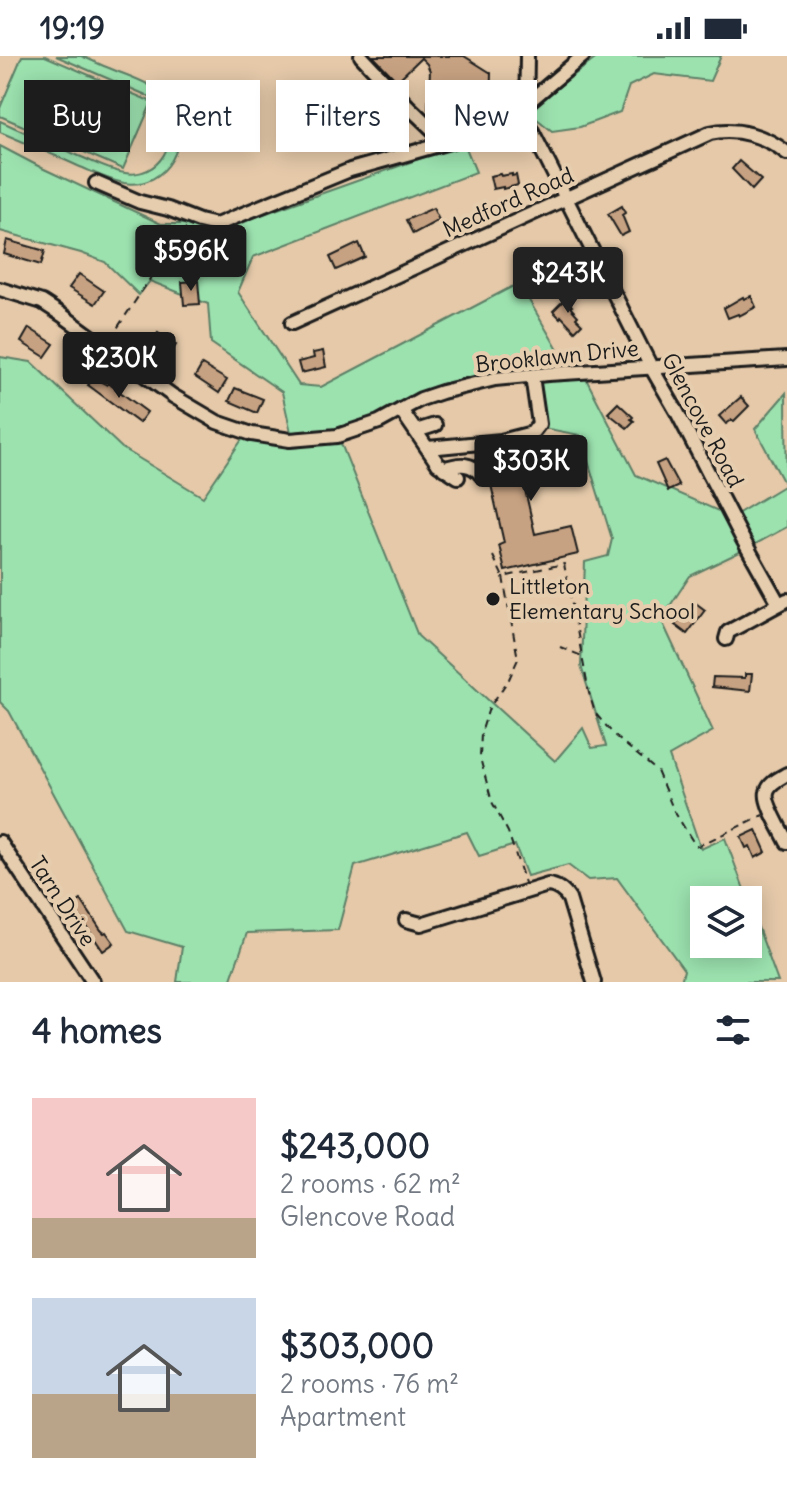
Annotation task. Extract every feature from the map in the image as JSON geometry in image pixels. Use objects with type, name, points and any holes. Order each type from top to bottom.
[{"type":"street","points":[[361,56],[425,122]]},
{"type":"street","name":"Glencove Road","points":[[526,80],[527,56]]},
{"type":"street","points":[[537,95],[583,56]]},
{"type":"street","name":"Medford Road","points":[[292,323],[699,137],[718,131],[754,135],[787,153]]},
{"type":"street","name":"Glencove Road","points":[[537,141],[651,367],[741,536],[783,602]]},
{"type":"street","points":[[96,183],[140,202],[216,225],[350,170],[425,149]]},
{"type":"street","name":"Brooklawn Drive","points":[[0,289],[42,302],[198,412],[217,422],[252,434],[290,440],[337,436],[379,422],[421,399],[495,379],[787,359]]},
{"type":"street","points":[[428,448],[501,441],[532,433],[539,424],[531,407],[532,376]]},
{"type":"street","points":[[401,410],[438,464],[458,477]]},
{"type":"street","points":[[416,431],[435,425]]},
{"type":"street","points":[[444,469],[467,465],[482,476]]},
{"type":"street","points":[[726,639],[728,632],[783,602]]},
{"type":"street","points":[[787,774],[773,782],[767,791],[768,803],[787,842]]},
{"type":"street","name":"Tarn Drive","points":[[0,842],[93,982]]},
{"type":"street","points":[[406,920],[421,924],[553,885],[564,891],[569,899],[594,982]]},
{"type":"path","points":[[105,346],[175,241],[194,219]]},
{"type":"path","points":[[493,556],[503,577],[518,659],[509,679],[489,708],[481,733],[480,758],[492,802],[508,832],[528,892]]},
{"type":"path","points":[[503,577],[564,564],[595,713],[615,736],[657,771],[674,811],[695,845],[772,811]]},
{"type":"path","points":[[560,647],[582,656]]},
{"type":"green space","points":[[22,56],[45,56],[101,80],[24,80],[24,126],[0,116],[0,108]]},
{"type":"green space","points":[[56,56],[81,56],[143,82],[146,84],[146,95],[130,88],[130,80],[111,80]]},
{"type":"green space","points":[[599,56],[721,56],[710,81],[654,74],[629,86],[620,112],[580,127],[552,131],[537,119],[537,103]]},
{"type":"green space","points":[[130,93],[146,99],[146,116],[123,169],[84,152],[130,152]]},
{"type":"green space","points":[[0,121],[24,132],[24,142],[0,132]]},
{"type":"green space","points":[[0,146],[161,224],[193,224],[210,233],[439,152],[468,152],[476,172],[253,257],[238,292],[299,385],[321,387],[519,283],[572,374],[583,373],[636,475],[732,517],[785,485],[755,429],[786,393],[787,527],[690,576],[661,619],[713,731],[669,756],[701,849],[725,838],[743,886],[690,886],[690,958],[762,958],[762,938],[778,982],[681,982],[684,970],[617,878],[588,880],[568,865],[527,876],[515,845],[479,856],[467,832],[355,866],[338,930],[247,933],[230,982],[177,982],[182,947],[128,931],[9,711],[0,702],[0,357],[31,362],[122,448],[203,497],[247,432],[292,437],[282,392],[211,343],[208,304],[150,281],[139,295],[105,262],[0,231]],"holes":[[[531,378],[538,427],[580,435],[612,539],[608,556],[585,562],[581,666],[606,746],[592,748],[583,728],[555,761],[418,636],[338,436],[459,385]]]},
{"type":"green space","points":[[46,152],[70,152],[125,173],[148,170],[165,152],[175,152],[164,170],[153,179],[124,183]]},
{"type":"building","points":[[373,56],[464,56],[491,73],[491,80],[430,80],[430,71],[421,58],[396,80]]},
{"type":"building","points":[[739,161],[761,180],[752,190],[732,169]]},
{"type":"building","points":[[516,175],[518,185],[493,189],[490,176]]},
{"type":"building","points":[[622,206],[629,232],[621,236],[608,214]]},
{"type":"building","points":[[433,208],[439,220],[413,234],[406,220]]},
{"type":"building","points":[[7,240],[45,251],[41,265],[4,254]]},
{"type":"building","points":[[359,243],[365,257],[336,270],[330,257]]},
{"type":"building","points":[[79,274],[104,291],[95,304],[69,288]]},
{"type":"building","points":[[198,281],[200,304],[184,305],[182,282]]},
{"type":"building","points":[[751,296],[756,307],[728,318],[724,308]]},
{"type":"building","points":[[565,299],[582,324],[575,331],[553,311]]},
{"type":"building","points":[[29,328],[54,344],[45,357],[21,342]]},
{"type":"building","points":[[158,333],[176,345],[169,356],[149,346]]},
{"type":"building","points":[[323,351],[326,367],[301,373],[298,362],[314,358],[313,353]]},
{"type":"building","points":[[202,365],[227,380],[219,393],[195,377]]},
{"type":"building","points":[[94,378],[108,383],[147,412],[139,423],[88,385]]},
{"type":"building","points":[[235,388],[263,399],[257,413],[229,401]]},
{"type":"building","points":[[741,397],[749,406],[734,421],[726,424],[719,416]]},
{"type":"building","points":[[618,403],[633,417],[631,419],[634,421],[627,428],[608,413]]},
{"type":"building","name":"Littleton Elementary School","points":[[576,436],[583,467],[523,481],[535,534],[571,526],[578,554],[505,571],[499,545],[504,543],[487,464],[506,460],[505,456],[523,452],[522,448]]},
{"type":"building","points":[[665,460],[679,486],[668,491],[656,464]]},
{"type":"building","points":[[693,601],[705,610],[687,634],[675,625]]},
{"type":"building","points":[[745,674],[752,674],[750,691],[712,687],[713,677],[745,678]]},
{"type":"building","points":[[756,830],[766,852],[755,858],[750,846],[746,848],[741,837]]},
{"type":"building","points":[[81,900],[114,943],[103,951],[73,906]]},
{"type":"place","name":"Littleton Elementary School","points":[[493,599]]}]
